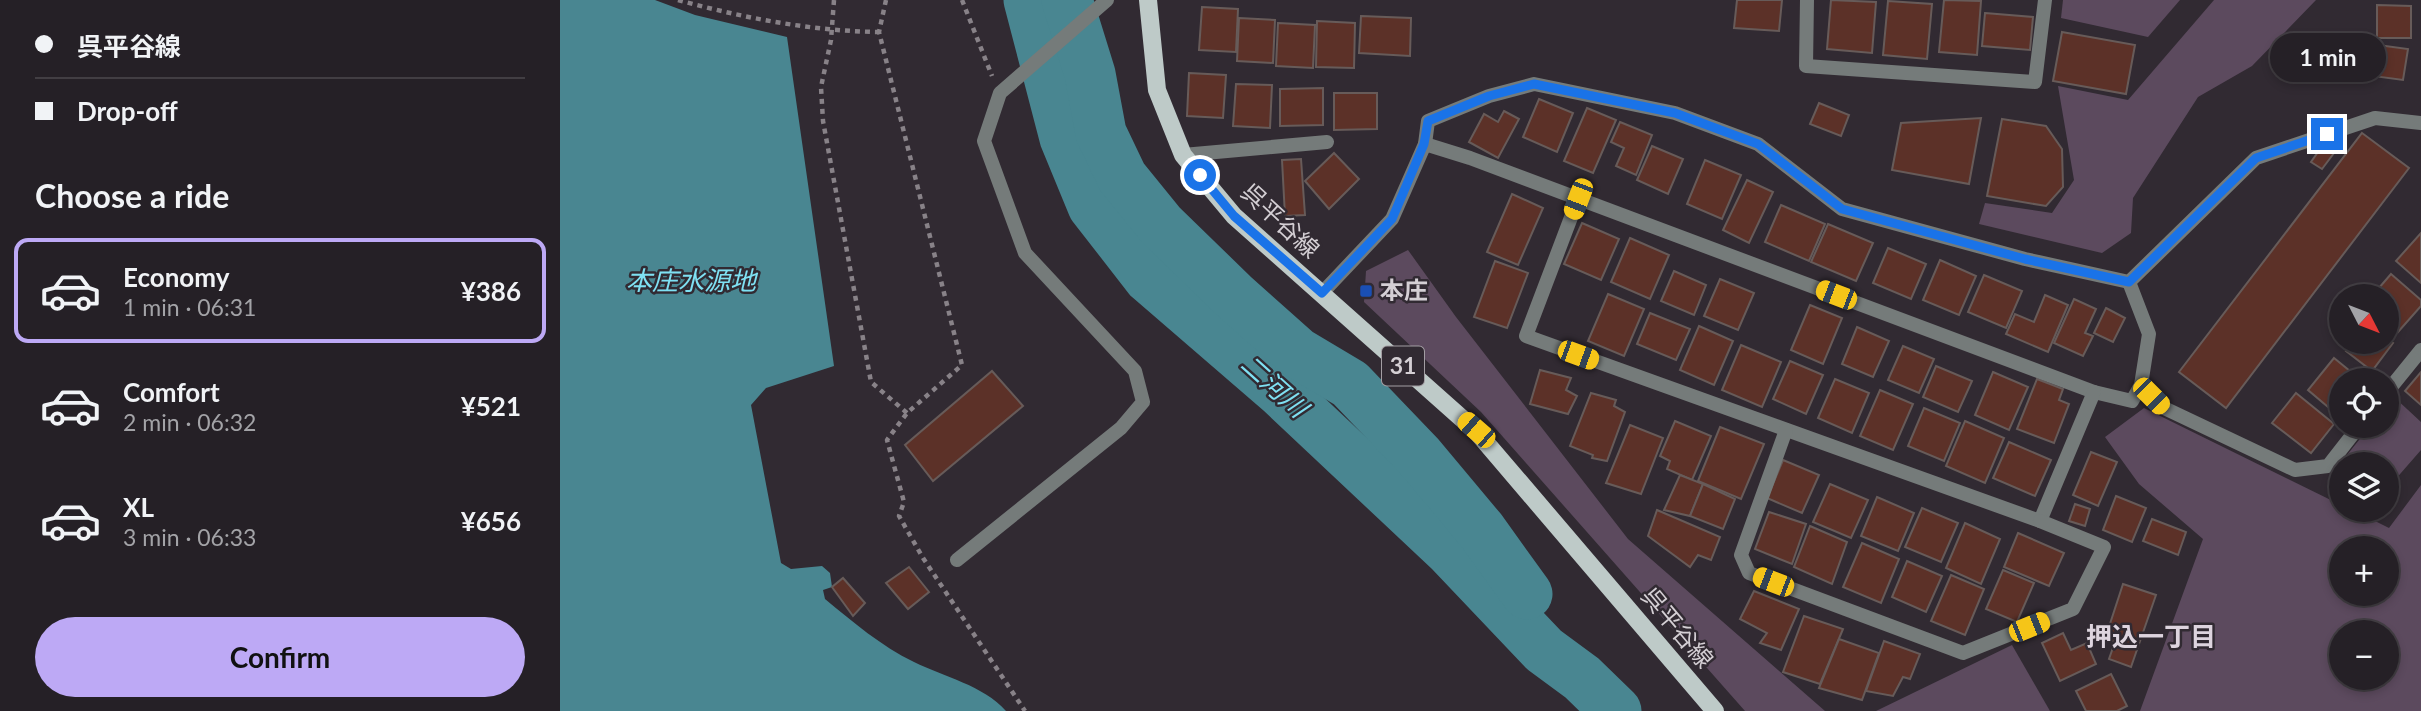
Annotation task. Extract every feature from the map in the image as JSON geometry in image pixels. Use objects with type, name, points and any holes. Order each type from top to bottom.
[{"type":"main road","name":"呉平谷線","points":[[1148,0],[1157,90],[1183,155],[1234,216],[1476,430],[1715,711]]},
{"type":"street","points":[[957,560],[1121,428],[1143,402],[1135,371],[1025,253],[984,141],[1000,93],[1107,0]]},
{"type":"street","points":[[1807,0],[1806,66],[2035,82],[2045,0]]},
{"type":"street","points":[[1322,293],[1392,219],[1424,144],[1428,121],[1489,96],[1534,84],[1675,113],[1758,144],[1842,209],[2025,259],[2129,282]]},
{"type":"street","points":[[2129,282],[2256,158],[2375,118],[2421,123]]},
{"type":"street","points":[[1183,155],[1326,142]]},
{"type":"street","points":[[1424,144],[2094,391],[2132,401],[2141,385],[2149,334],[2129,282]]},
{"type":"street","points":[[1578,199],[1526,336],[2040,521],[2104,547],[2073,609],[1963,653],[1749,573],[1741,555],[1786,430]]},
{"type":"street","points":[[2399,377],[2421,350]]},
{"type":"street","points":[[2141,385],[2162,407],[2295,470],[2328,466],[2350,438]]},
{"type":"street","points":[[2040,521],[2094,391]]},
{"type":"path","points":[[678,0],[741,16],[830,30],[879,32]]},
{"type":"path","points":[[834,0],[831,40],[821,87],[823,121],[871,382],[906,414],[962,365],[879,32],[886,0]]},
{"type":"path","points":[[962,0],[981,53],[1000,93]]},
{"type":"shaded area","points":[[2063,0],[2180,0],[2148,37],[2061,18]]},
{"type":"shaded area","points":[[2214,0],[2316,0],[2252,66],[2198,97],[2133,198],[2131,233],[2102,253],[1979,224],[1985,203],[2052,213],[2074,180],[2058,86],[2128,100]]},
{"type":"shaded area","points":[[1408,250],[1456,317],[1628,539],[1825,711],[1745,711],[1481,412],[1364,302],[1366,271]]},
{"type":"shaded area","points":[[2399,402],[2421,422],[2421,450],[2399,475],[2399,452],[2349,452],[2361,438],[2399,438]]},
{"type":"shaded area","points":[[2144,408],[2329,499],[2329,522],[2377,522],[2389,528],[2393,522],[2399,522],[2399,515],[2421,485],[2421,711],[2140,711],[2203,539],[2139,484],[2105,437]]},
{"type":"shaded area","points":[[2012,645],[2050,711],[1876,711]]},
{"type":"water","name":"本庄水源地","points":[[560,0],[655,0],[695,15],[787,37],[834,366],[766,388],[751,405],[781,563],[791,569],[822,566],[830,573],[832,587],[823,590],[825,599],[857,625],[902,656],[986,694],[1006,711],[560,711]]},
{"type":"building","points":[[1737,0],[1782,0],[1779,31],[1734,28]]},
{"type":"building","points":[[1831,0],[1876,2],[1872,53],[1827,49]]},
{"type":"building","points":[[1944,0],[1981,1],[1977,55],[1939,52]]},
{"type":"building","points":[[1888,1],[1932,4],[1927,59],[1883,55]]},
{"type":"building","points":[[2377,5],[2411,6],[2411,38],[2377,38]]},
{"type":"building","points":[[1202,7],[1238,9],[1236,52],[1199,50]]},
{"type":"building","points":[[1985,13],[2033,17],[2030,50],[1982,46]]},
{"type":"building","points":[[1361,16],[1411,18],[1410,56],[1359,53]]},
{"type":"building","points":[[1239,18],[1275,20],[1273,63],[1237,61]]},
{"type":"building","points":[[1317,21],[1355,23],[1354,68],[1316,67]]},
{"type":"building","points":[[1278,23],[1315,25],[1313,68],[1276,66]]},
{"type":"building","points":[[2062,32],[2135,45],[2126,94],[2053,81]]},
{"type":"building","points":[[2378,45],[2408,49],[2403,80],[2373,76]]},
{"type":"building","points":[[1189,73],[1226,75],[1223,118],[1187,116]]},
{"type":"building","points":[[1236,84],[1272,85],[1270,128],[1233,126]]},
{"type":"building","points":[[1323,88],[1323,125],[1280,126],[1280,89]]},
{"type":"building","points":[[1334,93],[1377,93],[1377,129],[1334,130]]},
{"type":"building","points":[[1539,99],[1573,113],[1557,152],[1523,137]]},
{"type":"building","points":[[1819,103],[1849,115],[1841,136],[1810,124]]},
{"type":"building","points":[[1587,108],[1616,120],[1593,173],[1564,161]]},
{"type":"building","points":[[1504,111],[1519,119],[1498,158],[1469,142],[1484,114],[1498,122]]},
{"type":"building","points":[[1981,118],[1969,184],[1892,170],[1901,123]]},
{"type":"building","points":[[2002,119],[2046,126],[2062,149],[2063,187],[2046,206],[1987,196]]},
{"type":"building","points":[[1620,122],[1652,135],[1636,175],[1616,166],[1624,148],[1611,142]]},
{"type":"building","points":[[2362,133],[2409,168],[2226,408],[2179,372]]},
{"type":"building","points":[[2323,145],[2334,153],[2322,169],[2311,162]]},
{"type":"building","points":[[1652,146],[1683,159],[1668,194],[1637,180]]},
{"type":"building","points":[[1334,153],[1359,179],[1329,209],[1305,181]]},
{"type":"building","points":[[1301,159],[1305,215],[1285,216],[1282,160]]},
{"type":"building","points":[[1705,160],[1741,175],[1722,219],[1687,204]]},
{"type":"building","points":[[1747,180],[1773,192],[1749,243],[1723,230]]},
{"type":"building","points":[[1512,194],[1543,208],[1518,265],[1487,252]]},
{"type":"building","points":[[1781,205],[1825,224],[1809,261],[1765,242]]},
{"type":"building","points":[[1582,223],[1619,239],[1601,280],[1564,264]]},
{"type":"building","points":[[1828,224],[1873,243],[1856,281],[1811,262]]},
{"type":"building","points":[[2421,233],[2421,283],[2396,261]]},
{"type":"building","points":[[1630,238],[1669,255],[1650,299],[1611,282]]},
{"type":"building","points":[[1888,248],[1926,264],[1911,299],[1873,283]]},
{"type":"building","points":[[1940,260],[1976,276],[1959,315],[1923,300]]},
{"type":"building","points":[[1495,261],[1528,273],[1507,328],[1474,317]]},
{"type":"building","points":[[1674,271],[1706,285],[1694,315],[1661,301]]},
{"type":"building","points":[[2391,274],[2421,300],[2421,306],[2399,331],[2399,284],[2382,284]]},
{"type":"building","points":[[1984,275],[2022,291],[2006,328],[1968,312]]},
{"type":"building","points":[[1720,279],[1754,293],[1738,330],[1704,316]]},
{"type":"building","points":[[1608,294],[1644,309],[1624,356],[1588,341]]},
{"type":"building","points":[[2045,295],[2068,305],[2048,352],[2006,334],[2015,314],[2034,322]]},
{"type":"building","points":[[2074,299],[2096,309],[2085,333],[2093,336],[2083,356],[2054,343]]},
{"type":"building","points":[[1810,305],[1842,318],[1823,364],[1791,350]]},
{"type":"building","points":[[2106,308],[2125,318],[2113,342],[2094,333]]},
{"type":"building","points":[[1650,313],[1690,329],[1676,360],[1637,344]]},
{"type":"building","points":[[1699,326],[1733,341],[1714,385],[1680,370]]},
{"type":"building","points":[[1857,327],[1889,341],[1873,377],[1842,364]]},
{"type":"building","points":[[1741,345],[1781,362],[1762,407],[1722,390]]},
{"type":"building","points":[[1903,346],[1934,359],[1919,393],[1888,380]]},
{"type":"building","points":[[2350,354],[2385,354],[2374,368],[2368,368]]},
{"type":"building","points":[[2334,358],[2346,368],[2329,368],[2329,408],[2308,390]]},
{"type":"building","points":[[1790,361],[1823,375],[1806,414],[1773,399]]},
{"type":"building","points":[[1936,366],[1972,381],[1958,412],[1923,397]]},
{"type":"building","points":[[1540,370],[1571,378],[1566,390],[1577,396],[1568,414],[1530,404]]},
{"type":"building","points":[[992,371],[1023,406],[933,481],[905,445]]},
{"type":"building","points":[[1993,372],[2028,387],[2009,430],[1975,415]]},
{"type":"building","points":[[2421,372],[2421,405],[2405,391]]},
{"type":"building","points":[[1835,379],[1869,393],[1852,433],[1818,418]]},
{"type":"building","points":[[2037,379],[2063,389],[2059,400],[2069,404],[2054,443],[2017,429]]},
{"type":"building","points":[[1880,390],[1913,404],[1893,450],[1860,436]]},
{"type":"building","points":[[1591,393],[1616,400],[1614,406],[1625,412],[1607,461],[1592,458],[1593,455],[1570,446]]},
{"type":"building","points":[[2296,393],[2329,420],[2329,430],[2311,453],[2272,423]]},
{"type":"building","points":[[1924,408],[1960,423],[1944,461],[1908,446]]},
{"type":"building","points":[[1675,421],[1711,436],[1692,480],[1667,469],[1670,461],[1660,456]]},
{"type":"building","points":[[1965,421],[2004,438],[1985,483],[1946,466]]},
{"type":"building","points":[[1630,425],[1663,438],[1641,494],[1606,483]]},
{"type":"building","points":[[1720,427],[1764,444],[1741,499],[1698,481]]},
{"type":"building","points":[[2009,442],[2051,460],[2035,496],[1993,478]]},
{"type":"building","points":[[2091,452],[2117,462],[2098,506],[2073,495]]},
{"type":"building","points":[[1783,460],[1819,475],[1802,513],[1767,498]]},
{"type":"building","points":[[1680,475],[1703,484],[1690,516],[1664,510]]},
{"type":"building","points":[[1703,484],[1735,499],[1723,529],[1690,516]]},
{"type":"building","points":[[1830,484],[1868,500],[1851,538],[1813,522]]},
{"type":"building","points":[[2116,496],[2146,508],[2132,542],[2103,530]]},
{"type":"building","points":[[1877,497],[1914,513],[1898,551],[1861,536]]},
{"type":"building","points":[[2075,504],[2090,509],[2085,526],[2069,521]]},
{"type":"building","points":[[1922,508],[1958,523],[1941,562],[1905,547]]},
{"type":"building","points":[[1657,510],[1720,537],[1711,560],[1698,555],[1690,567],[1648,536]]},
{"type":"building","points":[[1769,512],[1806,524],[1792,564],[1755,549]]},
{"type":"building","points":[[2152,519],[2186,532],[2178,555],[2143,541]]},
{"type":"building","points":[[1965,523],[2000,539],[1981,584],[1946,568]]},
{"type":"building","points":[[1810,526],[1847,542],[1832,584],[1794,567]]},
{"type":"building","points":[[2018,533],[2064,553],[2049,586],[2004,567]]},
{"type":"building","points":[[1862,543],[1899,559],[1881,603],[1843,587]]},
{"type":"building","points":[[1907,561],[1942,576],[1926,612],[1892,597]]},
{"type":"building","points":[[909,567],[929,592],[908,609],[886,583]]},
{"type":"building","points":[[2003,570],[2034,583],[2017,622],[1986,609]]},
{"type":"building","points":[[1951,575],[1984,589],[1965,635],[1931,621]]},
{"type":"building","points":[[843,578],[865,603],[853,616],[832,587]]},
{"type":"building","points":[[2123,584],[2156,595],[2131,667],[2109,659],[2115,642],[2105,639]]},
{"type":"building","points":[[1754,591],[1799,609],[1781,650],[1760,643],[1767,633],[1740,619]]},
{"type":"building","points":[[1804,616],[1843,629],[1820,684],[1783,672]]},
{"type":"building","points":[[2063,633],[2071,650],[2087,643],[2096,664],[2060,681],[2042,643]]},
{"type":"building","points":[[1839,639],[1879,653],[1862,700],[1819,688]]},
{"type":"building","points":[[1884,641],[1920,654],[1910,679],[1903,677],[1893,696],[1866,691]]},
{"type":"building","points":[[2111,674],[2127,706],[2117,711],[2086,711],[2076,691]]},
{"type":"waterway","name":"二河川","points":[[1029,0],[1065,138],[1093,206],[1149,278],[1281,392],[1450,551],[1544,650],[1582,678],[1616,711]]},
{"type":"waterway","points":[[1067,0],[1090,74],[1101,133],[1122,177],[1161,225],[1234,296],[1298,353],[1350,384],[1419,456],[1481,530],[1527,594]]},
{"type":"place","name":"本庄","points":[[1366,291]]},
{"type":"district","name":"押込一丁目","points":[[2151,637]]},
{"type":"route","points":[[1200,175],[1234,216],[1322,293],[1392,219],[1424,144],[1428,121],[1489,96],[1534,84],[1675,113],[1758,144],[1842,209],[2025,259],[2129,282],[2256,158],[2327,134]]}]
